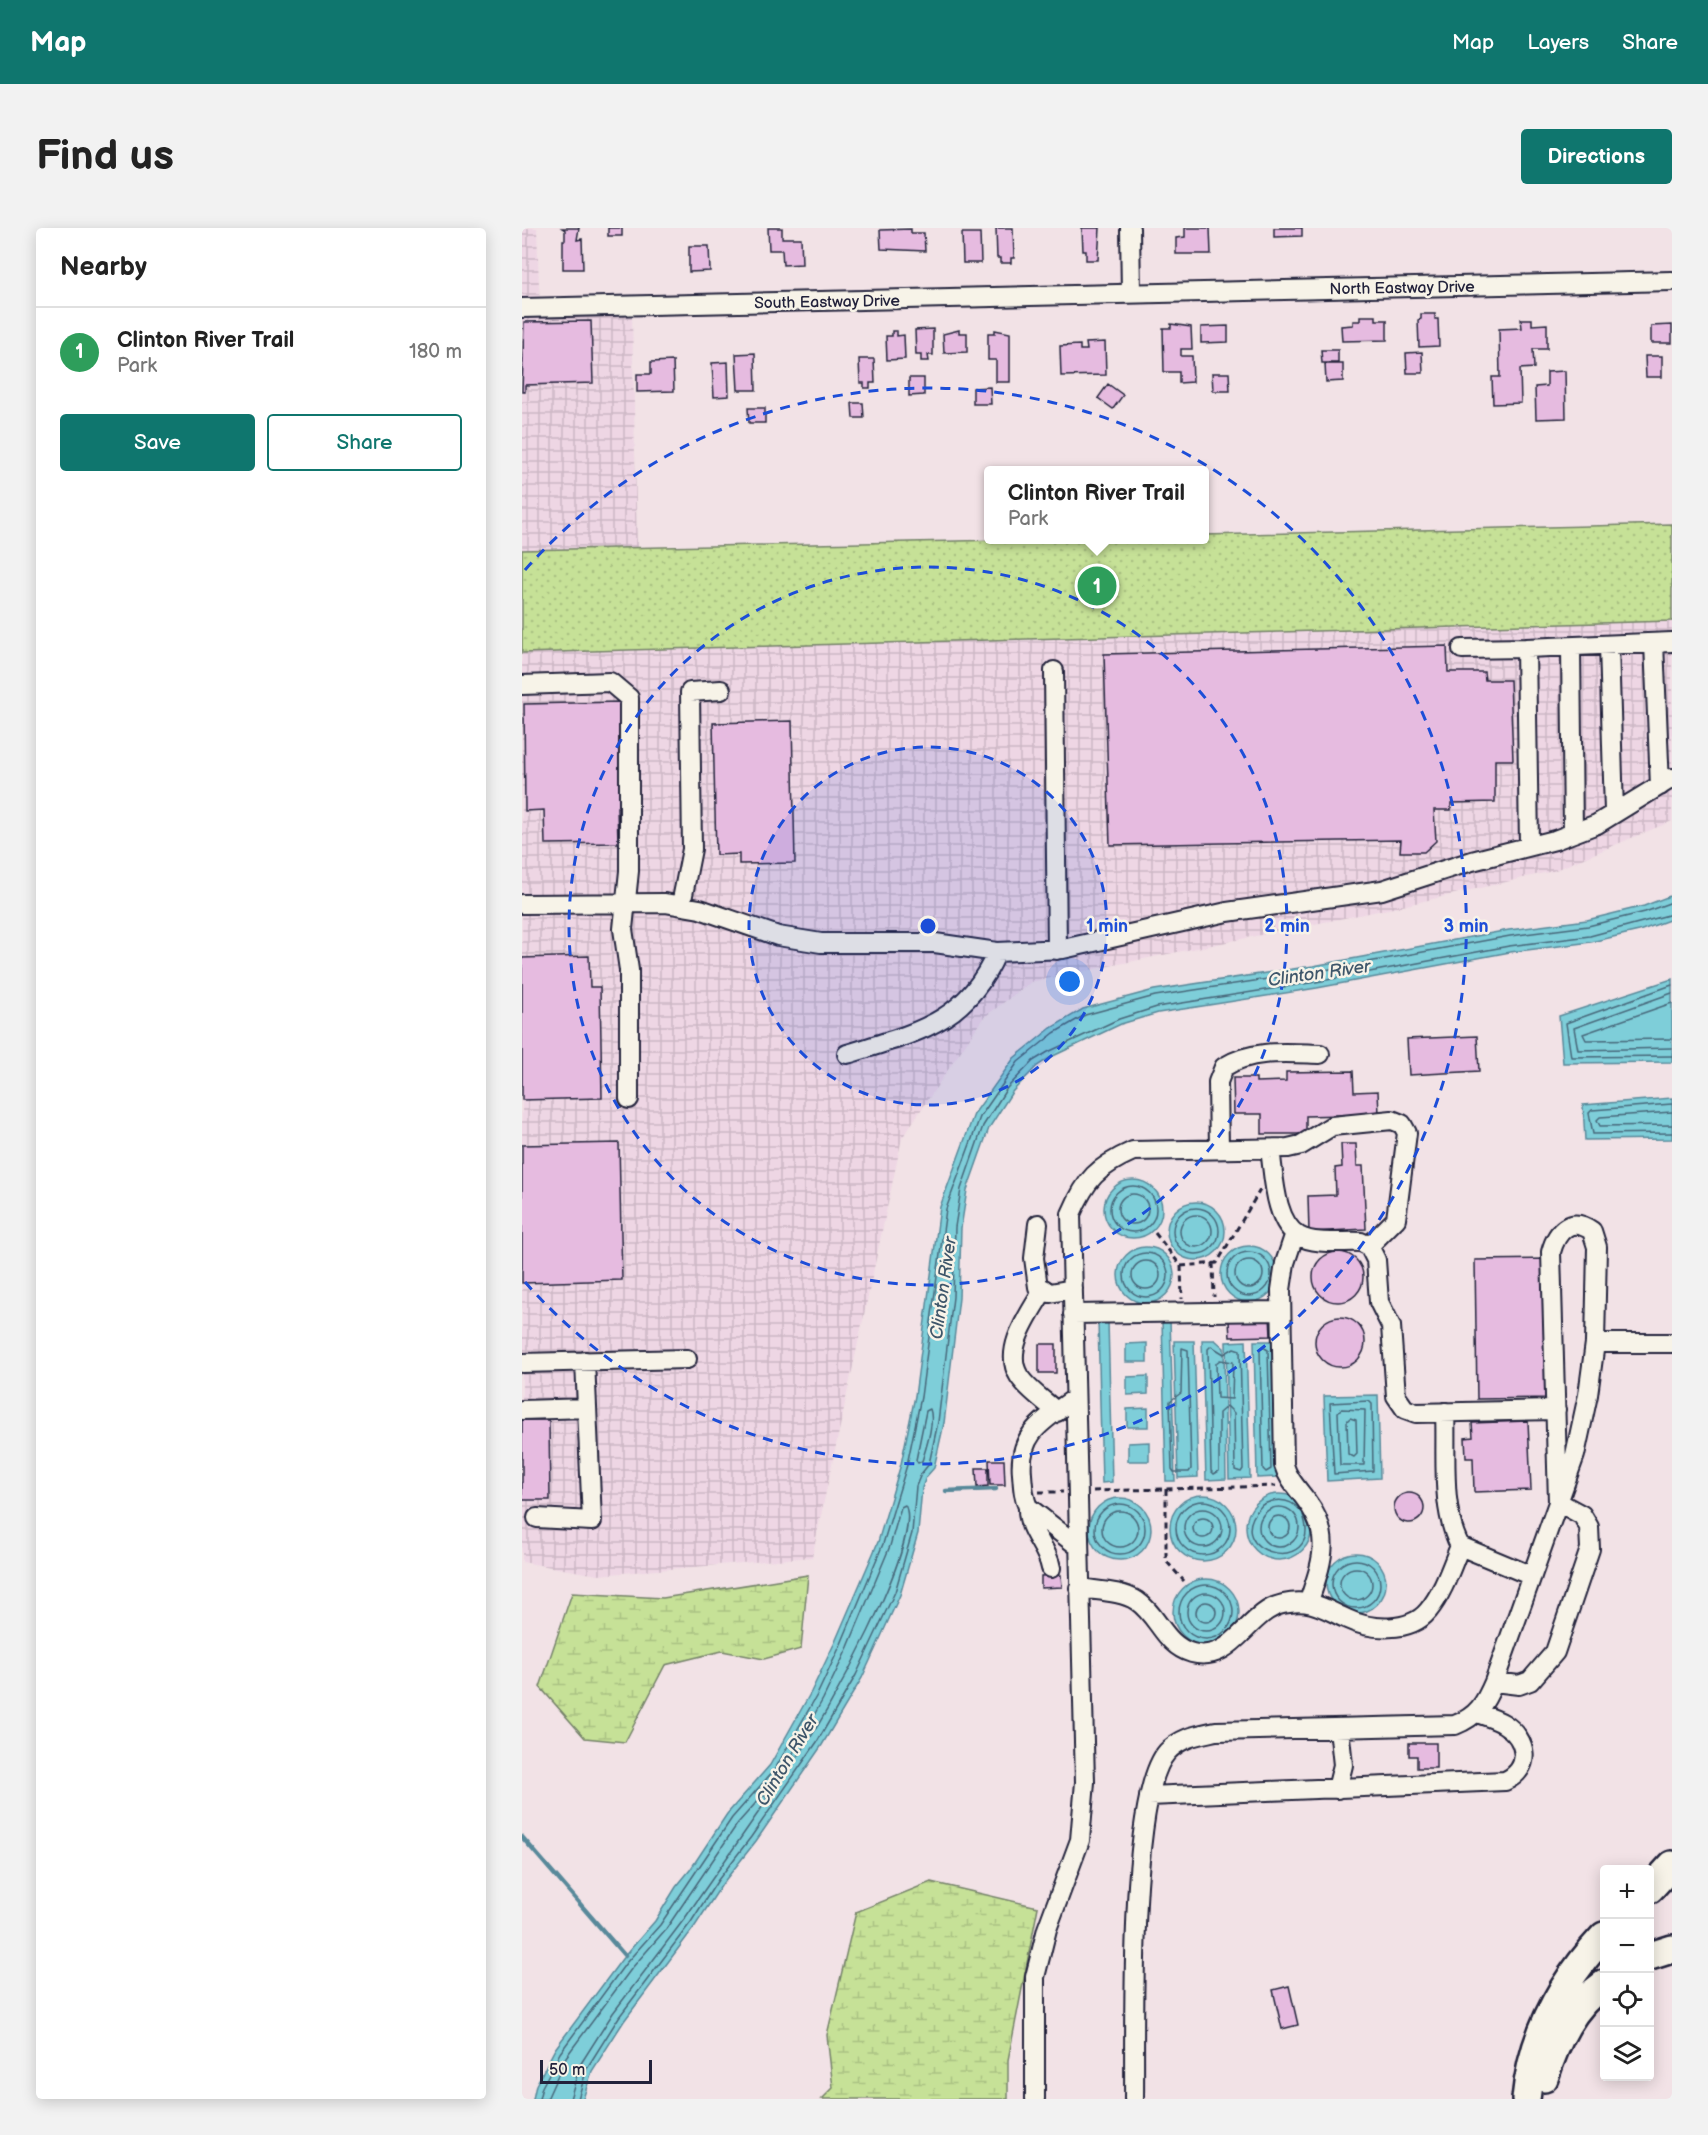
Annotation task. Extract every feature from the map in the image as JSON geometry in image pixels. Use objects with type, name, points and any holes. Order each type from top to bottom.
[{"type":"highway","points":[[1654,1884],[1672,1865]]},
{"type":"highway","points":[[1526,2099],[1528,2073],[1542,2028],[1562,1990],[1600,1942]]},
{"type":"highway","points":[[1654,1955],[1672,1949]]},
{"type":"highway","points":[[1540,2099],[1551,2055],[1569,2019],[1592,1993],[1600,1987]]},
{"type":"street","points":[[1130,228],[1131,293]]},
{"type":"street","name":"North Eastway Drive","points":[[1131,293],[1672,281]]},
{"type":"street","name":"South Eastway Drive","points":[[522,308],[1131,293]]},
{"type":"street","points":[[1462,649],[1672,642]]},
{"type":"street","points":[[522,904],[626,902],[681,905],[778,936],[809,942],[848,945],[935,943],[997,952],[1057,950],[1227,912],[1382,890],[1597,824],[1666,782],[1654,643]]},
{"type":"street","points":[[1609,645],[1614,813]]},
{"type":"street","points":[[1571,647],[1573,833]]},
{"type":"street","points":[[1526,648],[1529,845]]},
{"type":"street","points":[[1054,671],[1057,950]]},
{"type":"street","points":[[522,685],[610,682],[629,698],[629,871],[623,929],[629,970],[629,1099]]},
{"type":"street","points":[[681,905],[692,849],[690,692],[721,690]]},
{"type":"street","points":[[847,1054],[920,1031],[956,1012],[990,968],[997,952]]},
{"type":"street","points":[[1219,1149],[1218,1082],[1224,1067],[1251,1056],[1284,1053],[1320,1054]]},
{"type":"street","points":[[1035,2099],[1035,1977],[1047,1929],[1080,1840],[1085,1782],[1071,1214],[1089,1178],[1116,1159],[1133,1151],[1270,1149],[1301,1145],[1332,1126],[1377,1120],[1402,1124],[1407,1134],[1396,1219],[1370,1246]]},
{"type":"street","points":[[1270,1149],[1282,1215],[1295,1233],[1308,1239],[1360,1242],[1370,1246],[1376,1260],[1379,1302],[1391,1326],[1396,1396],[1405,1409],[1416,1413],[1556,1410]]},
{"type":"street","points":[[1038,1224],[1035,1275],[1038,1287],[1050,1293],[1073,1289]]},
{"type":"street","points":[[1134,2099],[1138,1878],[1149,1796],[1166,1753],[1187,1737],[1216,1731],[1455,1725],[1477,1713],[1484,1706],[1494,1682],[1575,1455],[1588,1395],[1595,1343],[1597,1247],[1592,1231],[1584,1226],[1573,1224],[1563,1228],[1555,1237],[1551,1252],[1558,1502]]},
{"type":"street","points":[[1295,1233],[1285,1263],[1281,1311],[1284,1465],[1287,1477],[1296,1485],[1317,1515],[1323,1529],[1320,1567],[1310,1601]]},
{"type":"street","points":[[1044,1289],[1019,1332],[1014,1350],[1015,1366],[1019,1377],[1057,1412]]},
{"type":"street","points":[[1073,1314],[1281,1311]]},
{"type":"street","points":[[1595,1343],[1672,1342]]},
{"type":"street","points":[[522,1363],[687,1359]]},
{"type":"street","points":[[537,1518],[592,1521],[585,1361]]},
{"type":"street","points":[[1051,1568],[1049,1559],[1029,1525],[1020,1459],[1024,1444],[1033,1430],[1075,1398]]},
{"type":"street","points":[[522,1410],[587,1408]]},
{"type":"street","points":[[1445,1412],[1449,1503],[1455,1535],[1460,1546],[1532,1576]]},
{"type":"street","points":[[1025,1500],[1079,1547]]},
{"type":"street","points":[[1494,1682],[1519,1685],[1530,1681],[1555,1652],[1590,1549],[1589,1527],[1582,1515],[1558,1502]]},
{"type":"street","points":[[1079,1588],[1135,1599],[1147,1609],[1162,1631],[1177,1647],[1194,1653],[1216,1653],[1234,1641],[1266,1611],[1282,1604],[1310,1601],[1357,1624],[1381,1628],[1406,1624],[1427,1613],[1438,1596],[1460,1546]]},
{"type":"street","points":[[1149,1796],[1505,1781],[1517,1776],[1523,1764],[1524,1748],[1516,1734],[1504,1724],[1477,1713]]},
{"type":"street","points":[[1337,1789],[1343,1765],[1339,1728]]},
{"type":"path","points":[[1181,1266],[1217,1263],[1273,1167]]},
{"type":"path","points":[[1155,1233],[1181,1266],[1183,1312]]},
{"type":"path","points":[[1213,1263],[1214,1312]]},
{"type":"path","points":[[1025,1500],[1077,1491],[1296,1485]]},
{"type":"path","points":[[1166,1489],[1166,1561],[1184,1581]]},
{"type":"shaded area","points":[[522,228],[537,228],[540,316],[632,315],[637,548],[522,550]]},
{"type":"shaded area","points":[[1672,621],[1672,821],[1553,871],[1398,907],[1031,982],[983,1018],[902,1138],[812,1557],[598,1575],[522,1562],[522,646],[942,642]]},
{"type":"green space","points":[[1672,524],[1672,621],[522,653],[522,550],[984,540],[984,544],[1209,544],[1209,535]]},
{"type":"green space","points":[[808,1575],[801,1649],[764,1659],[722,1651],[665,1665],[625,1742],[585,1738],[540,1687],[572,1593],[663,1598]]},
{"type":"green space","points":[[931,1882],[1038,1907],[1008,2060],[1008,2099],[822,2099],[833,2088],[827,2035],[856,1912]]},
{"type":"water","name":"Clinton River","points":[[1672,895],[1672,919],[1639,931],[1591,942],[1510,952],[1317,988],[1158,1013],[1121,1024],[1051,1057],[1037,1066],[1012,1092],[989,1128],[967,1190],[961,1228],[959,1298],[944,1423],[934,1468],[926,1477],[922,1488],[918,1533],[900,1595],[862,1678],[822,1745],[756,1841],[624,2021],[592,2071],[583,2099],[533,2099],[536,2085],[555,2049],[622,1959],[655,1921],[727,1814],[770,1765],[811,1692],[835,1642],[878,1542],[901,1464],[915,1396],[940,1207],[974,1114],[1014,1058],[1051,1028],[1083,1009],[1154,990],[1313,966],[1509,930],[1587,920],[1644,906]]},
{"type":"water","points":[[1672,979],[1672,1062],[1563,1063],[1559,1016]]},
{"type":"water","points":[[1672,1098],[1672,1139],[1585,1140],[1583,1105]]},
{"type":"water","points":[[1133,1180],[1144,1182],[1157,1193],[1162,1209],[1160,1220],[1149,1233],[1133,1238],[1122,1236],[1109,1225],[1104,1209],[1106,1198],[1117,1185]]},
{"type":"water","points":[[1190,1202],[1202,1202],[1217,1210],[1225,1225],[1225,1237],[1217,1252],[1202,1260],[1190,1260],[1175,1252],[1167,1237],[1167,1225],[1175,1210]]},
{"type":"water","points":[[1249,1246],[1260,1248],[1269,1254],[1275,1263],[1277,1274],[1275,1285],[1269,1294],[1260,1300],[1249,1302],[1238,1300],[1229,1294],[1223,1285],[1221,1274],[1223,1263],[1229,1254],[1238,1248]]},
{"type":"water","points":[[1146,1247],[1157,1249],[1166,1255],[1172,1264],[1174,1275],[1172,1286],[1166,1295],[1157,1301],[1146,1303],[1135,1301],[1126,1295],[1120,1286],[1118,1275],[1120,1264],[1126,1255],[1135,1249]]},
{"type":"water","points":[[1162,1319],[1170,1320],[1175,1481],[1166,1481]]},
{"type":"water","points":[[1098,1321],[1108,1321],[1112,1482],[1102,1483]]},
{"type":"water","points":[[1202,1340],[1215,1340],[1224,1348],[1226,1479],[1206,1480]]},
{"type":"water","points":[[1174,1341],[1194,1341],[1198,1477],[1178,1478]]},
{"type":"water","points":[[1246,1341],[1250,1478],[1229,1479],[1226,1342]]},
{"type":"water","points":[[1254,1341],[1273,1341],[1277,1477],[1257,1478]]},
{"type":"water","points":[[1147,1343],[1147,1362],[1126,1362],[1126,1344]]},
{"type":"water","points":[[1148,1376],[1148,1394],[1127,1395],[1127,1377]]},
{"type":"water","points":[[1378,1395],[1380,1478],[1327,1481],[1324,1396]]},
{"type":"water","points":[[1148,1408],[1148,1427],[1127,1427],[1127,1409]]},
{"type":"water","points":[[1149,1442],[1149,1461],[1128,1461],[1128,1443]]},
{"type":"water","points":[[1285,1494],[1303,1503],[1310,1514],[1312,1527],[1310,1540],[1303,1551],[1292,1558],[1273,1560],[1255,1551],[1248,1540],[1246,1521],[1255,1503],[1266,1496]]},
{"type":"water","points":[[1203,1495],[1215,1498],[1226,1505],[1233,1516],[1236,1528],[1233,1540],[1226,1551],[1215,1558],[1203,1561],[1191,1558],[1180,1551],[1173,1540],[1170,1528],[1173,1516],[1180,1505],[1191,1498]]},
{"type":"water","points":[[1114,1498],[1126,1498],[1142,1507],[1149,1517],[1151,1529],[1149,1541],[1142,1551],[1126,1560],[1114,1560],[1103,1555],[1094,1546],[1089,1535],[1089,1523],[1094,1512],[1103,1503]]},
{"type":"water","points":[[1356,1553],[1373,1558],[1381,1566],[1386,1583],[1381,1600],[1373,1608],[1356,1613],[1339,1608],[1331,1600],[1326,1583],[1331,1566],[1339,1558]]},
{"type":"water","points":[[1206,1579],[1218,1582],[1229,1589],[1236,1600],[1239,1612],[1236,1624],[1229,1635],[1218,1642],[1206,1645],[1194,1642],[1183,1635],[1176,1624],[1173,1612],[1176,1600],[1183,1589],[1194,1582]]},
{"type":"building","points":[[562,228],[579,228],[577,240],[582,239],[583,269],[563,269],[565,230]]},
{"type":"building","points":[[608,228],[622,228],[622,236],[608,236]]},
{"type":"building","points":[[768,228],[782,228],[782,238],[801,238],[802,264],[783,265],[782,250],[769,250]]},
{"type":"building","points":[[996,228],[1013,228],[1014,258],[1011,258],[1011,263],[1000,263],[1000,258],[997,258]]},
{"type":"building","points":[[1082,228],[1100,228],[1098,260],[1086,260],[1086,251],[1083,251]]},
{"type":"building","points":[[1185,228],[1210,228],[1211,254],[1176,254],[1176,238],[1185,237]]},
{"type":"building","points":[[1274,228],[1302,228],[1302,236],[1274,237]]},
{"type":"building","points":[[911,229],[911,233],[924,233],[925,251],[881,249],[880,230]]},
{"type":"building","points":[[962,233],[980,233],[981,263],[963,263]]},
{"type":"building","points":[[689,246],[709,246],[710,271],[689,272]]},
{"type":"building","points":[[1421,314],[1435,314],[1435,319],[1438,319],[1439,346],[1419,347],[1418,320],[1421,319]]},
{"type":"building","points":[[1360,316],[1376,316],[1376,320],[1387,320],[1387,340],[1342,341],[1341,326],[1353,325],[1353,321],[1360,321]]},
{"type":"building","points":[[1521,319],[1532,319],[1532,325],[1547,324],[1547,349],[1533,349],[1534,368],[1520,369],[1521,403],[1493,404],[1492,377],[1500,377],[1499,329],[1522,328]]},
{"type":"building","points":[[591,321],[593,383],[525,385],[525,392],[522,392],[524,322]]},
{"type":"building","points":[[1171,324],[1191,327],[1192,349],[1181,349],[1181,356],[1192,356],[1193,382],[1179,383],[1179,372],[1164,372],[1163,328],[1171,328]]},
{"type":"building","points":[[1672,325],[1672,343],[1651,343],[1651,326]]},
{"type":"building","points":[[1228,326],[1228,342],[1201,343],[1201,327]]},
{"type":"building","points":[[933,329],[933,355],[928,355],[929,361],[921,361],[921,355],[916,355],[915,330]]},
{"type":"building","points":[[959,330],[959,333],[967,333],[967,352],[944,353],[943,334]]},
{"type":"building","points":[[995,330],[1010,333],[1010,382],[996,382],[996,360],[988,360],[988,333],[995,333]]},
{"type":"building","points":[[892,331],[897,331],[897,336],[904,335],[905,359],[887,360],[886,336],[892,336]]},
{"type":"building","points":[[1105,342],[1106,375],[1061,376],[1060,346],[1080,345],[1080,350],[1087,350],[1086,343]]},
{"type":"building","points":[[1321,350],[1338,350],[1338,363],[1322,363]]},
{"type":"building","points":[[1422,352],[1423,373],[1407,373],[1406,353]]},
{"type":"building","points":[[755,353],[756,390],[738,390],[736,354]]},
{"type":"building","points":[[1645,356],[1662,356],[1662,377],[1646,377]]},
{"type":"building","points":[[859,359],[874,359],[875,383],[870,383],[870,388],[864,388],[864,383],[860,383]]},
{"type":"building","points":[[673,361],[674,391],[637,392],[637,374],[651,374],[651,362]]},
{"type":"building","points":[[728,362],[729,396],[714,397],[712,363]]},
{"type":"building","points":[[1325,364],[1343,364],[1343,381],[1326,382]]},
{"type":"building","points":[[1565,371],[1566,418],[1536,419],[1535,387],[1547,386],[1547,372]]},
{"type":"building","points":[[1212,373],[1229,373],[1230,391],[1213,391]]},
{"type":"building","points":[[909,378],[924,378],[924,395],[909,396]]},
{"type":"building","points":[[1108,384],[1123,395],[1113,409],[1098,398]]},
{"type":"building","points":[[990,387],[991,404],[973,404],[973,388]]},
{"type":"building","points":[[852,403],[863,403],[864,418],[853,418]]},
{"type":"building","points":[[748,408],[765,408],[765,423],[749,423]]},
{"type":"building","points":[[1447,646],[1448,672],[1484,672],[1485,680],[1510,680],[1513,760],[1495,760],[1495,802],[1451,803],[1451,810],[1434,810],[1436,841],[1424,852],[1400,852],[1401,840],[1110,845],[1104,654]]},
{"type":"building","points":[[622,702],[624,807],[617,807],[618,843],[545,844],[544,810],[525,811],[524,704]]},
{"type":"building","points":[[792,721],[795,863],[739,864],[739,854],[716,855],[713,723]]},
{"type":"building","points":[[589,956],[590,987],[600,987],[602,1098],[522,1100],[522,958]]},
{"type":"building","points":[[1477,1036],[1479,1071],[1409,1075],[1407,1039]]},
{"type":"building","points":[[1353,1071],[1354,1092],[1378,1091],[1379,1114],[1306,1116],[1306,1134],[1262,1134],[1262,1114],[1234,1114],[1233,1078],[1256,1078],[1256,1082],[1286,1081],[1286,1072]]},
{"type":"building","points":[[619,1143],[622,1280],[522,1283],[522,1145]]},
{"type":"building","points":[[1341,1144],[1356,1144],[1357,1166],[1363,1166],[1366,1229],[1309,1232],[1308,1196],[1336,1195],[1335,1168],[1342,1167]]},
{"type":"building","points":[[1338,1252],[1356,1259],[1363,1277],[1356,1295],[1338,1302],[1320,1295],[1313,1277],[1320,1259]]},
{"type":"building","points":[[1548,1259],[1550,1398],[1477,1399],[1475,1260]]},
{"type":"building","points":[[1270,1316],[1271,1336],[1230,1337],[1229,1321],[1223,1321],[1223,1317]]},
{"type":"building","points":[[1340,1317],[1349,1319],[1360,1328],[1365,1342],[1363,1351],[1354,1362],[1340,1367],[1331,1365],[1320,1356],[1315,1342],[1317,1333],[1326,1322]]},
{"type":"building","points":[[1039,1344],[1056,1344],[1056,1373],[1039,1373]]},
{"type":"building","points":[[522,1420],[549,1420],[550,1500],[522,1500]]},
{"type":"building","points":[[1528,1421],[1531,1490],[1474,1492],[1473,1458],[1466,1458],[1465,1438],[1473,1437],[1472,1423]]},
{"type":"building","points":[[989,1460],[1004,1460],[1005,1485],[990,1485]]},
{"type":"building","points":[[976,1468],[988,1468],[988,1486],[977,1487]]},
{"type":"building","points":[[1409,1493],[1420,1497],[1424,1508],[1420,1519],[1409,1523],[1398,1519],[1394,1508],[1398,1497]]},
{"type":"building","points":[[1061,1575],[1062,1587],[1041,1588],[1041,1576]]},
{"type":"building","points":[[1409,1743],[1436,1743],[1436,1768],[1417,1768],[1417,1756],[1409,1756]]},
{"type":"building","points":[[1289,1986],[1298,2025],[1282,2029],[1273,1990]]},
{"type":"waterway","points":[[946,1491],[996,1489]]},
{"type":"waterway","points":[[522,1837],[625,1956]]},
{"type":"place","name":"Clinton River Trail","points":[[1097,586]]}]
